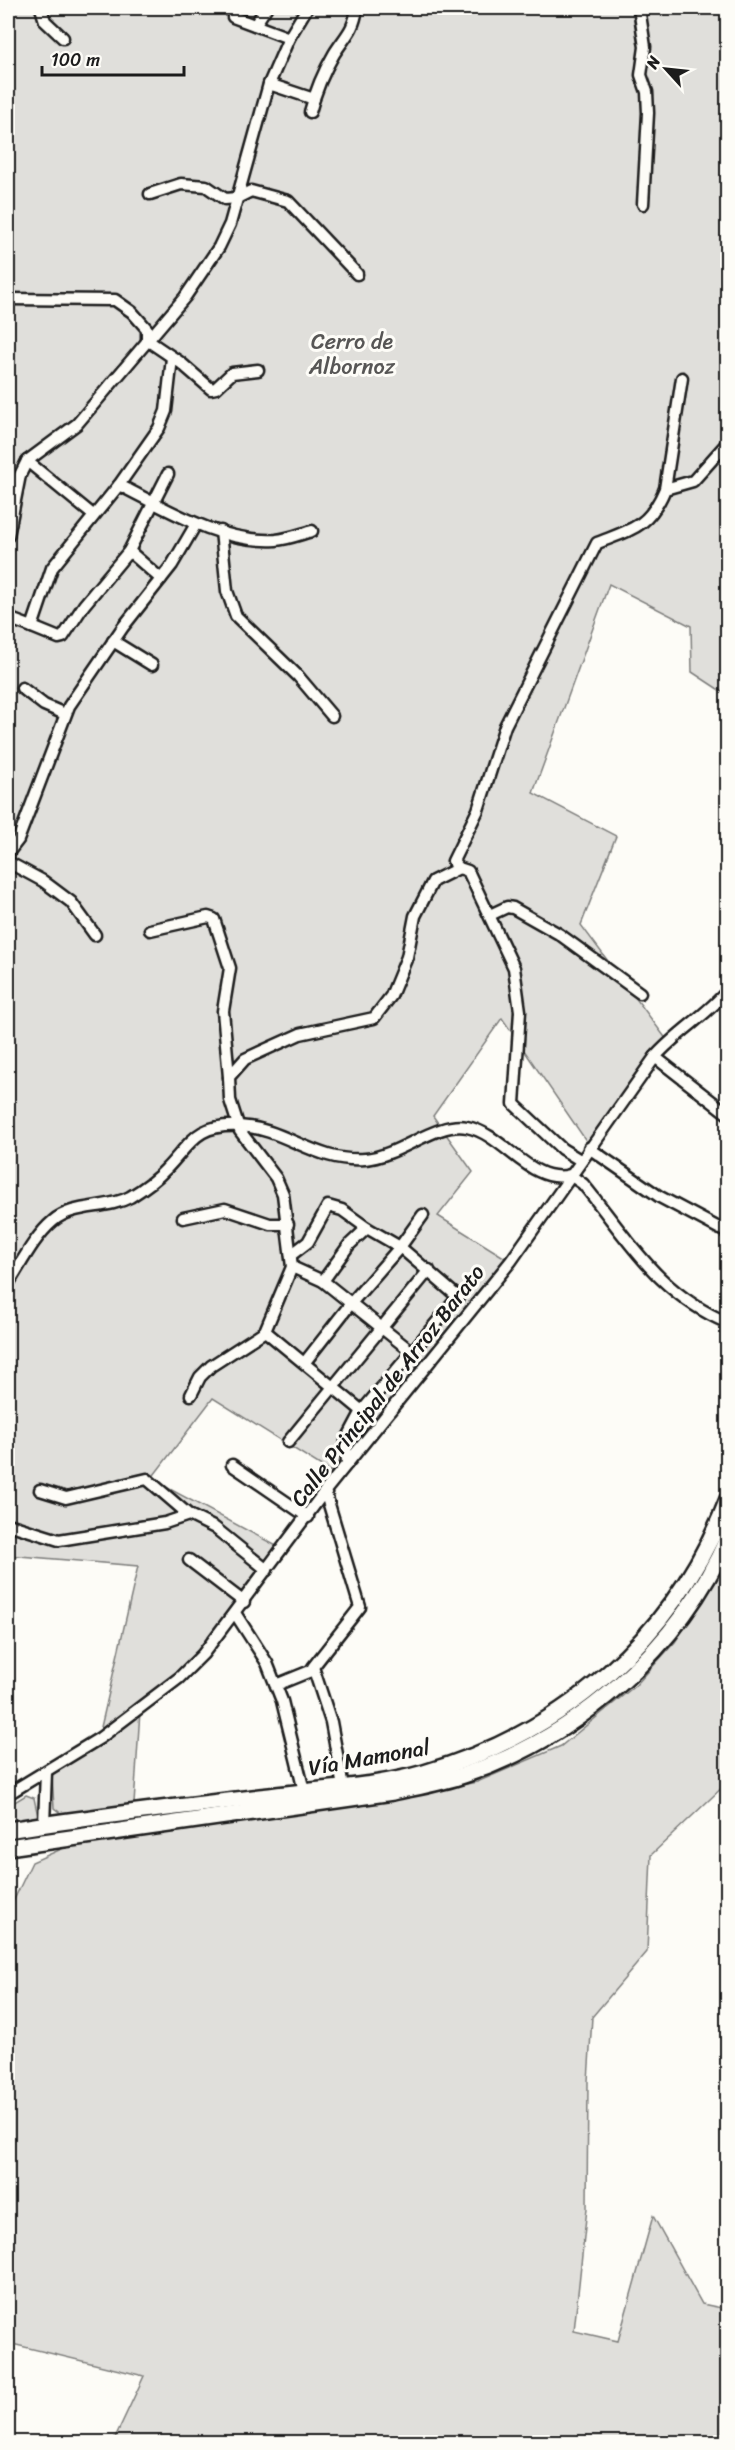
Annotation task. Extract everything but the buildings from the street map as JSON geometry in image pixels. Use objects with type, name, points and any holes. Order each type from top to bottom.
[{"type":"main road","name":"Vía Mamonal","points":[[8,1830],[343,1787],[412,1776],[463,1761],[537,1726],[585,1693],[613,1670],[658,1624],[695,1569],[728,1499]]},
{"type":"main road","name":"Vía Mamonal","points":[[8,1847],[393,1792],[447,1781],[504,1759],[582,1713],[622,1683],[646,1659],[699,1590],[728,1537]]},
{"type":"street","points":[[41,8],[45,21],[63,38]]},
{"type":"street","points":[[255,26],[266,8]]},
{"type":"street","points":[[8,536],[20,475],[27,461],[77,424],[186,297],[219,247],[237,198],[269,84],[289,38],[307,8]]},
{"type":"street","points":[[310,112],[334,53],[351,30],[357,8]]},
{"type":"street","points":[[639,8],[645,47],[641,75],[646,92],[648,113],[643,204]]},
{"type":"street","points":[[233,17],[289,38]]},
{"type":"street","points":[[269,84],[314,99]]},
{"type":"street","points":[[150,194],[181,184],[201,184],[222,198],[237,198],[251,191],[288,201],[357,274]]},
{"type":"street","points":[[8,299],[115,300],[132,312],[147,329],[147,340]]},
{"type":"street","points":[[147,340],[211,389],[216,388],[232,373],[258,370]]},
{"type":"street","points":[[32,627],[52,568],[119,485],[159,428],[166,411],[172,358]]},
{"type":"street","points":[[580,1160],[562,1149],[514,1104],[520,1011],[514,968],[468,871],[459,868],[453,861],[478,810],[505,726],[564,614],[589,556],[597,543],[632,532],[644,523],[659,503],[665,489],[682,378]]},
{"type":"street","points":[[665,489],[693,482],[728,442]]},
{"type":"street","points":[[27,461],[93,515]]},
{"type":"street","points":[[8,618],[59,638],[63,637],[84,605],[129,551],[152,501],[168,474]]},
{"type":"street","points":[[119,485],[196,524],[252,539],[277,540],[312,531]]},
{"type":"street","points":[[8,853],[18,840],[49,765],[65,714],[113,641],[161,579],[196,524]]},
{"type":"street","points":[[221,531],[227,591],[236,616],[298,676],[332,716]]},
{"type":"street","points":[[129,551],[161,579]]},
{"type":"street","points":[[113,641],[152,665]]},
{"type":"street","points":[[22,688],[45,705],[65,714]]},
{"type":"street","points":[[8,862],[43,881],[71,902],[95,935]]},
{"type":"street","points":[[229,1077],[245,1059],[300,1034],[374,1018],[392,996],[407,957],[415,916],[433,881],[459,868]]},
{"type":"street","points":[[490,915],[513,908],[559,934],[640,993]]},
{"type":"street","points":[[150,930],[208,917],[214,919],[230,968],[223,1011],[230,1100],[238,1126],[276,1178],[283,1194],[291,1261]]},
{"type":"street","name":"Calle Principal de Arroz Barato","points":[[8,1794],[100,1738],[179,1677],[203,1654],[308,1517],[325,1491],[511,1261],[580,1160],[655,1057],[683,1028],[707,1012],[728,990]]},
{"type":"street","points":[[655,1057],[728,1114]]},
{"type":"street","points":[[8,1284],[53,1221],[73,1211],[114,1204],[129,1197],[167,1169],[179,1152],[202,1131],[215,1126],[264,1128],[314,1153],[349,1159],[378,1157],[422,1140],[438,1130],[461,1126],[489,1136],[544,1175],[555,1178],[570,1175],[583,1184],[666,1286],[702,1312],[728,1323]]},
{"type":"street","points":[[589,1148],[660,1197],[728,1233]]},
{"type":"street","points":[[191,1395],[200,1377],[210,1366],[265,1331],[291,1261],[308,1242],[328,1206],[342,1210],[400,1247],[458,1297],[362,1410],[346,1441],[347,1464]]},
{"type":"street","points":[[183,1218],[225,1209],[270,1224],[288,1224]]},
{"type":"street","points":[[305,1362],[352,1302],[400,1247],[423,1215]]},
{"type":"street","points":[[323,1281],[349,1245],[367,1228]]},
{"type":"street","points":[[291,1261],[352,1302],[412,1352]]},
{"type":"street","points":[[288,1442],[332,1385],[429,1270]]},
{"type":"street","points":[[265,1331],[362,1410]]},
{"type":"street","points":[[232,1465],[308,1517]]},
{"type":"street","points":[[40,1490],[66,1498],[147,1479],[189,1515],[215,1528],[267,1570]]},
{"type":"street","points":[[325,1491],[360,1607],[315,1663],[314,1670],[331,1722],[343,1787]]},
{"type":"street","points":[[8,1524],[54,1540],[165,1522],[189,1515]]},
{"type":"street","points":[[189,1560],[244,1602]]},
{"type":"street","points":[[235,1613],[267,1663],[276,1685],[304,1791]]},
{"type":"street","points":[[276,1685],[314,1670]]},
{"type":"street","points":[[44,1824],[46,1772]]},
{"type":"green space","name":"Cerro de Albornoz","points":[[8,8],[727,8],[727,695],[692,672],[691,626],[609,584],[533,793],[616,836],[581,925],[670,1044],[591,1148],[502,1018],[433,1116],[473,1172],[438,1216],[515,1264],[339,1477],[213,1398],[151,1479],[284,1550],[204,1655],[99,1736],[138,1566],[8,1555]]},
{"type":"green space","points":[[727,1550],[727,1783],[651,1855],[647,1952],[592,2017],[588,2081],[587,2208],[574,2331],[618,2341],[653,2216],[702,2304],[727,2309],[727,2442],[113,2442],[144,2376],[8,2343],[8,1929],[11,1906],[32,1862],[66,1847],[392,1798],[477,1782],[561,1746],[636,1685],[675,1642],[707,1594]]},
{"type":"green space","points":[[140,1711],[134,1804],[62,1814],[54,1808],[52,1775]]},
{"type":"green space","points":[[26,1795],[34,1798],[39,1821],[8,1825],[8,1806]]}]
